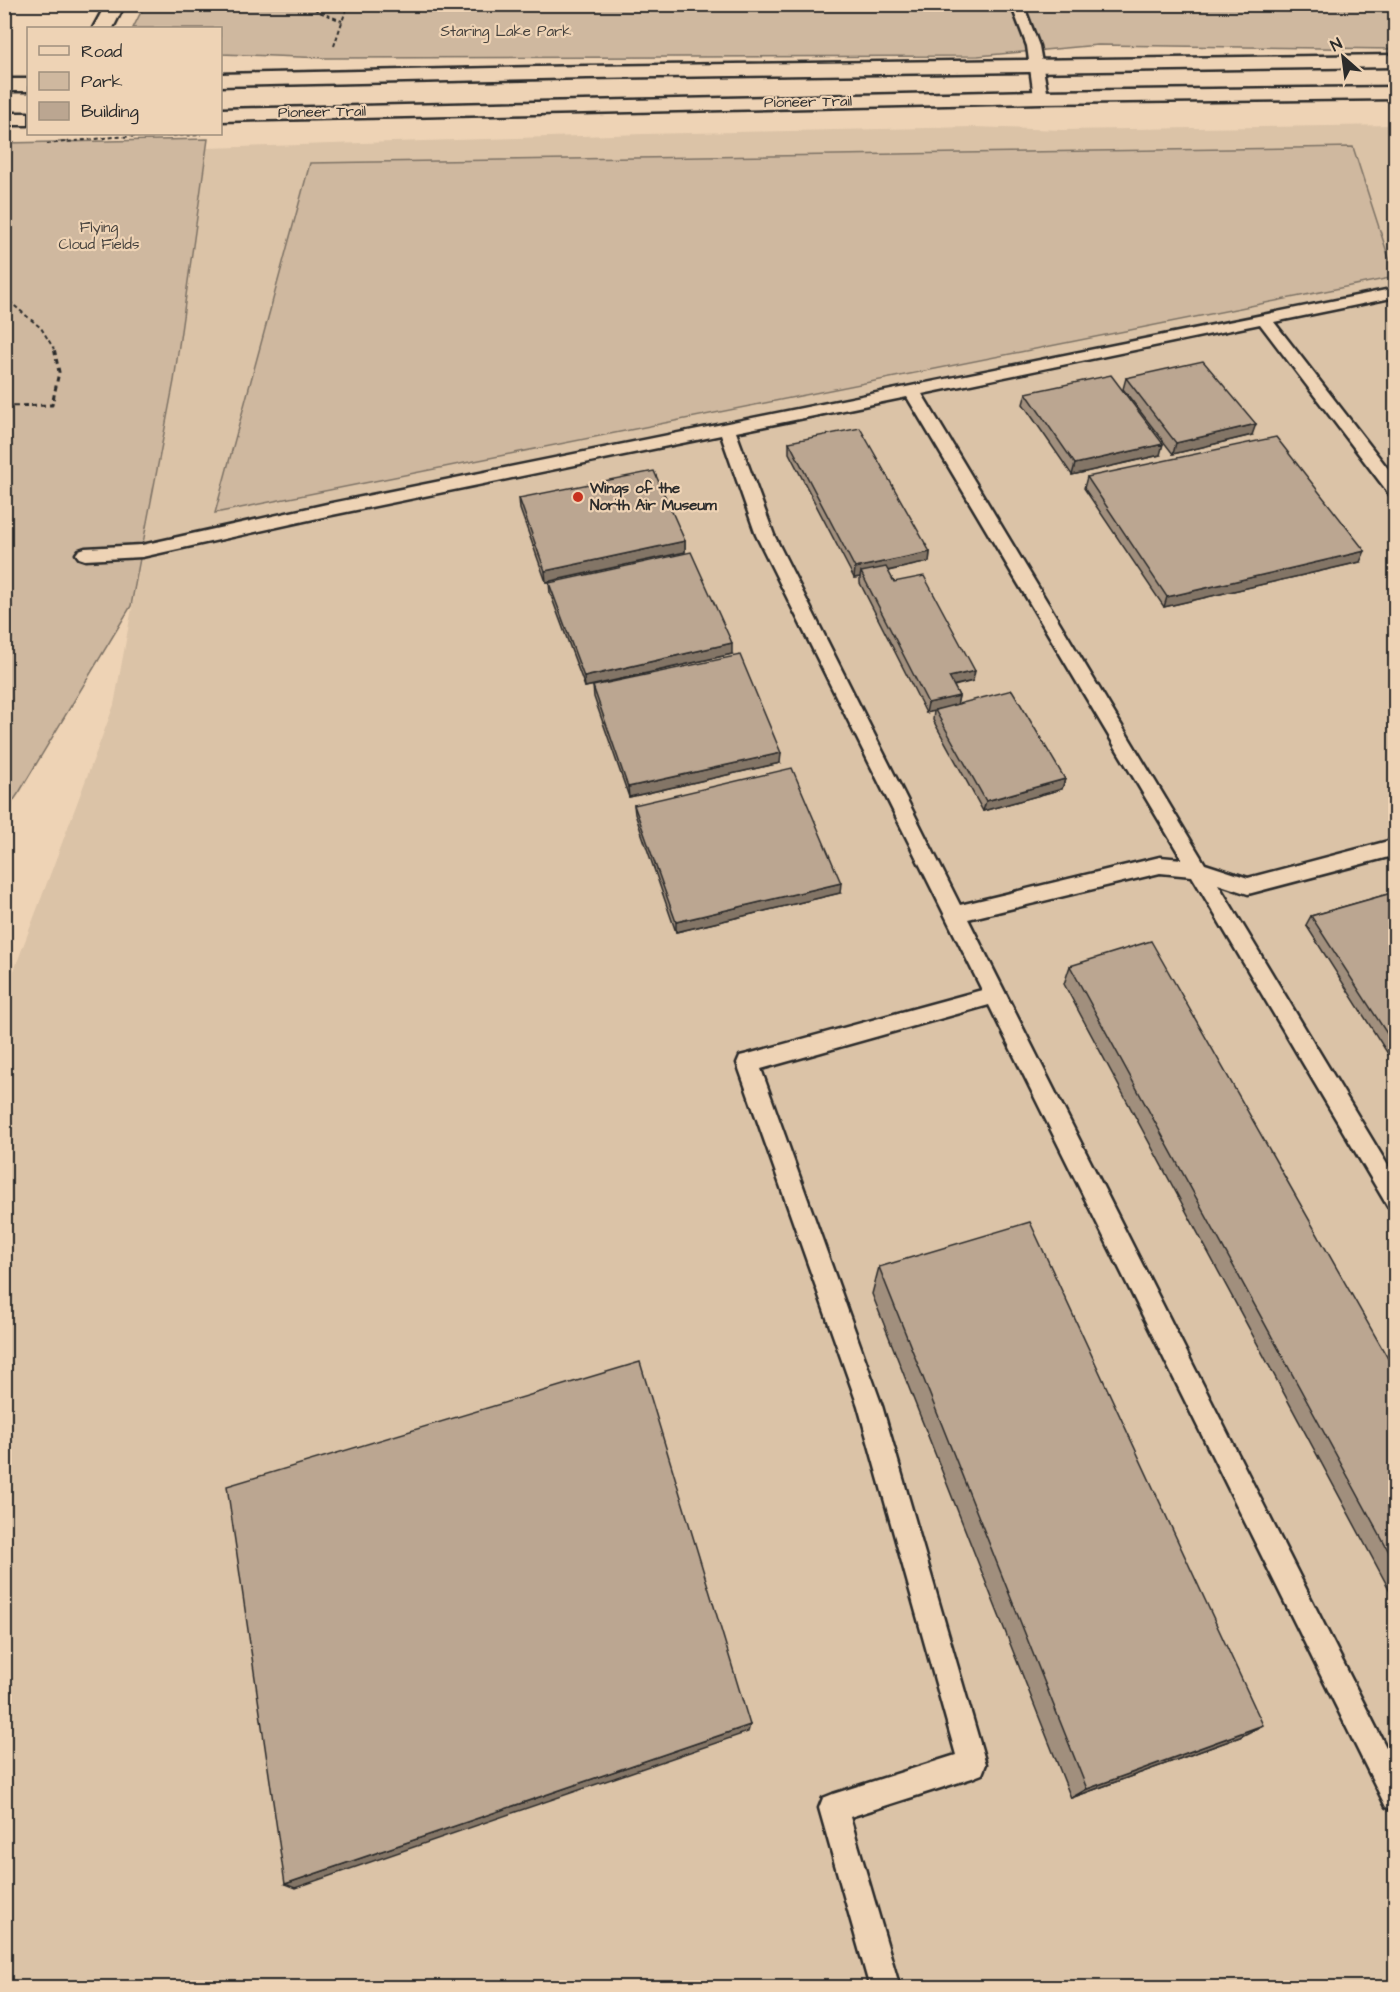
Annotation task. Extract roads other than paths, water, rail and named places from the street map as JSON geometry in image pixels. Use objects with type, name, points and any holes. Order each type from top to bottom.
[{"type":"main road","points":[[104,27],[117,4]]},
{"type":"main road","name":"Pioneer Trail","points":[[222,80],[599,71],[1395,61]]},
{"type":"main road","points":[[4,85],[27,85]]},
{"type":"main road","name":"Pioneer Trail","points":[[222,115],[1041,97],[1395,93]]},
{"type":"main road","points":[[4,119],[27,119]]},
{"type":"lane","points":[[1017,4],[1033,46],[1041,97]]},
{"type":"lane","points":[[85,554],[142,551],[338,508],[1395,292]]},
{"type":"lane","points":[[1263,318],[1395,490]]},
{"type":"lane","points":[[912,391],[1395,1200]]},
{"type":"lane","points":[[727,429],[765,535],[1395,1797]]},
{"type":"lane","points":[[955,914],[1160,865],[1197,869],[1248,886],[1395,847]]},
{"type":"lane","points":[[885,1988],[833,1808],[972,1764],[870,1406],[748,1063],[994,995]]},
{"type":"place","name":"Wings of the North Air Museum","points":[[578,497]]},
{"type":"park label","name":"Staring Lake Park","points":[[506,31]]},
{"type":"park label","name":"Flying Cloud Fields","points":[[99,236]]}]
